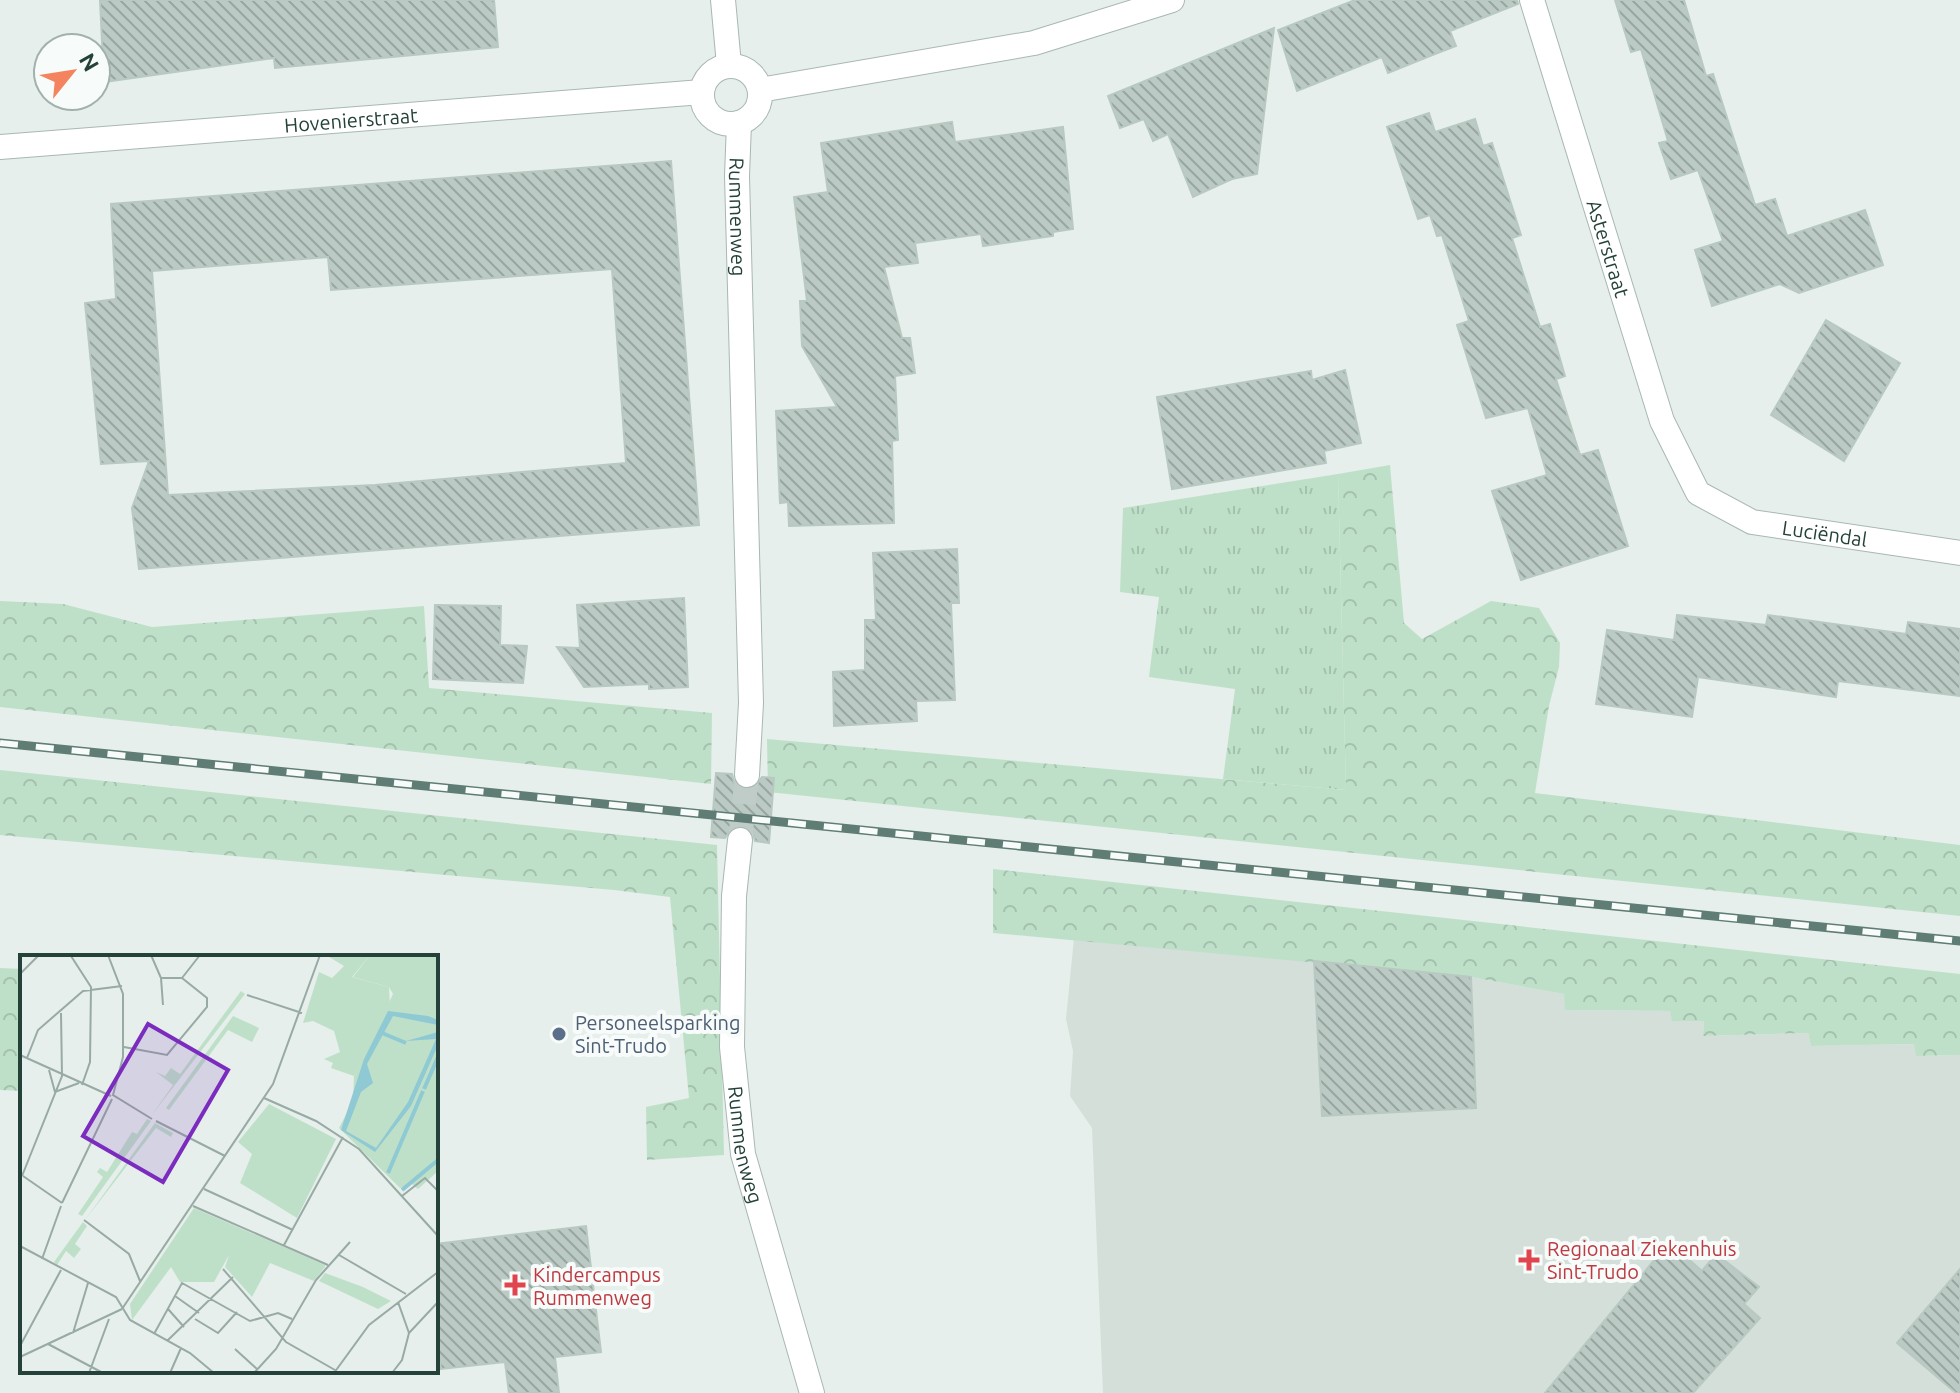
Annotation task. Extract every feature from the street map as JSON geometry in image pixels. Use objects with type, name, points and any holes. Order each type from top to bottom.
[{"type":"street","points":[[723,0],[729,65]]},
{"type":"street","points":[[760,90],[1034,43],[1172,0]]},
{"type":"street","name":"Asterstraat","points":[[1532,0],[1662,421],[1698,493]]},
{"type":"street","points":[[729,65],[743,68],[754,77],[760,90],[759,104],[751,116],[739,123],[725,124],[712,117],[704,106],[702,92],[706,79],[716,69],[729,65]]},
{"type":"street","name":"Hovenierstraat","points":[[0,147],[702,92]]},
{"type":"street","name":"Rummenweg","points":[[739,123],[737,176],[751,703],[747,775]]},
{"type":"street","name":"Luciëndal","points":[[1698,493],[1752,522],[1960,553]]},
{"type":"street","name":"Rummenweg","points":[[740,840],[734,896],[732,1047],[743,1154],[807,1364],[812,1393]]},
{"type":"shaded area","name":"Regionaal Ziekenhuis Sint-Trudo","points":[[1074,938],[1471,977],[1565,994],[1565,1010],[1671,1011],[1673,1021],[1704,1021],[1703,1036],[1808,1033],[1811,1046],[1915,1044],[1916,1056],[1960,1055],[1960,1393],[1103,1393],[1092,1128],[1070,1096],[1073,1051],[1066,1019]]},
{"type":"green space","points":[[1390,465],[1404,623],[1422,639],[1491,601],[1539,608],[1560,643],[1559,667],[1549,706],[1535,793],[1960,845],[1960,916],[768,792],[767,739],[1346,790],[1338,474]]},
{"type":"green space","points":[[1338,474],[1346,790],[1223,779],[1235,689],[1149,677],[1159,597],[1120,592],[1123,508]]},
{"type":"green space","points":[[0,601],[63,604],[152,627],[424,606],[429,688],[712,713],[711,784],[0,707]]},
{"type":"green space","points":[[0,770],[717,845],[724,1155],[647,1160],[646,1107],[689,1098],[670,897],[0,835]]},
{"type":"green space","points":[[993,869],[1960,974],[1960,1055],[1916,1056],[1914,1044],[1811,1046],[1808,1033],[1703,1036],[1704,1021],[1672,1021],[1670,1011],[1565,1010],[1564,994],[1471,977],[993,933]]},
{"type":"green space","points":[[0,968],[20,969],[20,1091],[0,1090]]},
{"type":"building","points":[[100,0],[494,0],[498,47],[275,68],[274,58],[112,81],[112,32],[102,32]]},
{"type":"building","points":[[1355,0],[1517,0],[1518,4],[1450,31],[1456,46],[1388,73],[1382,57],[1297,91],[1278,30]]},
{"type":"building","points":[[1615,0],[1684,0],[1706,76],[1713,74],[1755,205],[1775,199],[1787,236],[1865,210],[1883,265],[1799,293],[1780,284],[1712,306],[1695,250],[1723,241],[1698,170],[1671,179],[1659,143],[1668,141],[1641,49],[1631,52]]},
{"type":"building","points":[[1274,28],[1257,174],[1232,179],[1193,197],[1168,134],[1153,141],[1144,119],[1120,128],[1108,96]]},
{"type":"building","points":[[1429,113],[1435,132],[1475,119],[1483,146],[1492,143],[1521,235],[1512,238],[1540,327],[1550,324],[1565,376],[1556,379],[1580,455],[1598,450],[1628,546],[1521,580],[1492,491],[1547,475],[1528,408],[1486,418],[1457,325],[1469,321],[1442,235],[1437,236],[1430,215],[1418,219],[1387,127]]},
{"type":"building","points":[[952,122],[955,142],[1063,127],[1073,229],[1053,232],[1053,236],[983,246],[981,234],[915,243],[918,263],[884,267],[902,338],[910,338],[915,373],[895,376],[898,440],[892,441],[894,523],[789,526],[788,502],[780,503],[776,411],[837,407],[802,346],[800,301],[807,301],[794,197],[828,192],[821,143]]},
{"type":"building","points":[[671,161],[699,525],[139,569],[132,508],[149,461],[101,464],[85,303],[116,299],[111,204]],"holes":[[[328,257],[331,290],[612,269],[626,463],[375,485],[168,495],[152,271]]]},
{"type":"building","points":[[1826,320],[1900,363],[1844,461],[1771,415]]},
{"type":"building","points":[[1345,370],[1361,443],[1324,451],[1326,463],[1172,489],[1157,397],[1311,371],[1312,380]]},
{"type":"building","points":[[957,549],[959,603],[951,603],[955,700],[916,701],[917,721],[834,726],[833,672],[865,670],[865,620],[876,620],[873,553]]},
{"type":"building","points":[[684,598],[688,687],[649,689],[649,684],[584,687],[557,647],[580,648],[577,605]]},
{"type":"building","points":[[435,605],[501,606],[500,645],[527,646],[523,683],[433,679]]},
{"type":"building","points":[[1677,615],[1766,625],[1768,615],[1906,634],[1908,622],[1960,629],[1960,696],[1838,681],[1836,697],[1698,677],[1692,717],[1596,704],[1607,630],[1674,640]]},
{"type":"building","points":[[716,773],[732,774],[734,782],[745,790],[754,788],[762,777],[774,778],[769,843],[755,841],[753,833],[742,825],[733,827],[725,838],[711,837]]},
{"type":"building","points":[[1314,961],[1471,977],[1476,1108],[1322,1116]]},
{"type":"building","name":"Kindercampus Rummenweg","points":[[586,1226],[601,1352],[555,1357],[559,1393],[509,1393],[505,1362],[441,1369],[438,1244]]},
{"type":"building","points":[[1669,1242],[1702,1271],[1716,1254],[1759,1287],[1744,1304],[1760,1318],[1693,1393],[1545,1393]]},
{"type":"building","points":[[1960,1269],[1960,1393],[1956,1393],[1897,1343]]},
{"type":"tunnel","points":[[740,840],[747,775]]},
{"type":"railway","points":[[0,743],[1960,941]]},
{"type":"place","name":"Personeelsparking Sint-Trudo","points":[[559,1034]]},
{"type":"place","name":"Regionaal Ziekenhuis Sint-Trudo","points":[[1529,1260]]},
{"type":"place","name":"Kindercampus Rummenweg","points":[[515,1285]]}]
